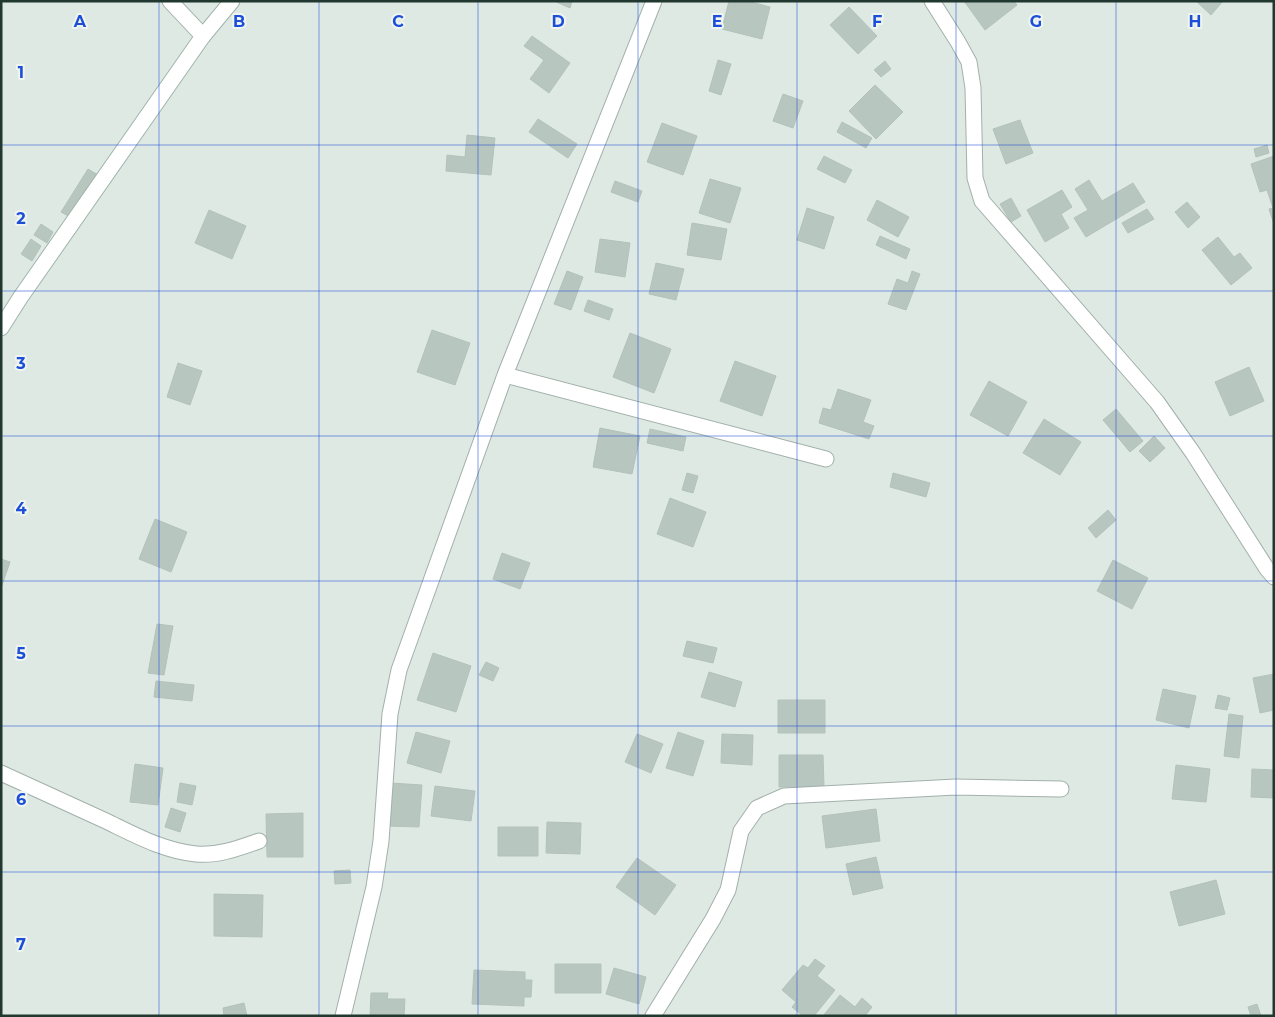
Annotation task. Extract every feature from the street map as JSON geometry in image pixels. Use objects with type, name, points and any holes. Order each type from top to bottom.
[{"type":"street","points":[[170,1],[203,36]]},
{"type":"street","points":[[1,328],[203,36],[232,1]]},
{"type":"street","points":[[343,1016],[374,887],[381,842],[390,714],[399,670],[505,375],[654,1]]},
{"type":"street","points":[[932,1],[969,62],[973,88],[975,178],[982,201],[1157,402],[1193,453],[1274,577]]},
{"type":"street","points":[[505,375],[826,459]]},
{"type":"street","points":[[1,773],[134,834],[177,851],[198,854],[217,853],[259,841]]},
{"type":"street","points":[[653,1016],[713,920],[728,890],[741,831],[757,808],[784,796],[956,788],[1061,789]]},
{"type":"building","points":[[554,1],[572,1],[570,8]]},
{"type":"building","points":[[729,1],[747,1],[770,7],[762,39],[722,29]]},
{"type":"building","points":[[964,1],[1014,1],[1017,5],[985,30]]},
{"type":"building","points":[[1196,1],[1223,1],[1211,15]]},
{"type":"building","points":[[849,7],[877,36],[858,54],[830,25]]},
{"type":"building","points":[[532,36],[570,63],[549,93],[530,79],[544,60],[524,46]]},
{"type":"building","points":[[718,60],[731,64],[721,95],[709,91]]},
{"type":"building","points":[[885,61],[891,69],[881,77],[874,70]]},
{"type":"building","points":[[875,85],[903,112],[876,139],[849,111]]},
{"type":"building","points":[[783,94],[803,101],[793,128],[773,121]]},
{"type":"building","points":[[538,119],[577,144],[568,158],[529,132]]},
{"type":"building","points":[[1020,120],[1033,153],[1006,164],[993,129]]},
{"type":"building","points":[[842,122],[872,138],[866,148],[837,132]]},
{"type":"building","points":[[662,123],[697,136],[683,175],[647,162]]},
{"type":"building","points":[[467,135],[495,138],[491,175],[446,171],[447,155],[465,157]]},
{"type":"building","points":[[1267,145],[1269,153],[1256,157],[1254,149]]},
{"type":"building","points":[[824,156],[852,170],[845,183],[817,169]]},
{"type":"building","points":[[1274,156],[1274,224],[1269,209],[1273,208],[1267,190],[1260,192],[1251,164]]},
{"type":"building","points":[[88,169],[98,175],[70,217],[61,212]]},
{"type":"building","points":[[710,179],[741,188],[730,223],[699,213]]},
{"type":"building","points":[[1089,180],[1102,201],[1133,183],[1145,202],[1086,237],[1074,218],[1088,210],[1075,189]]},
{"type":"building","points":[[615,181],[642,191],[638,202],[611,192]]},
{"type":"building","points":[[1062,190],[1072,207],[1061,214],[1069,228],[1045,242],[1027,210]]},
{"type":"building","points":[[1011,198],[1021,216],[1011,222],[1000,204]]},
{"type":"building","points":[[877,200],[909,217],[898,237],[867,220]]},
{"type":"building","points":[[1187,202],[1200,217],[1188,228],[1175,212]]},
{"type":"building","points":[[807,208],[834,217],[824,249],[797,240]]},
{"type":"building","points":[[1147,209],[1154,219],[1128,233],[1122,223]]},
{"type":"building","points":[[209,210],[246,226],[232,259],[195,243]]},
{"type":"building","points":[[692,223],[727,229],[721,260],[687,255]]},
{"type":"building","points":[[41,224],[53,232],[47,243],[34,235]]},
{"type":"building","points":[[880,236],[910,249],[906,259],[876,245]]},
{"type":"building","points":[[1218,237],[1234,257],[1240,253],[1252,268],[1231,285],[1202,250]]},
{"type":"building","points":[[31,239],[41,246],[32,261],[21,254]]},
{"type":"building","points":[[600,239],[630,243],[625,277],[595,272]]},
{"type":"building","points":[[656,263],[684,269],[676,300],[649,294]]},
{"type":"building","points":[[567,271],[583,277],[571,310],[554,304]]},
{"type":"building","points":[[912,271],[920,274],[906,310],[888,304],[897,279],[908,283]]},
{"type":"building","points":[[588,300],[613,309],[609,320],[584,311]]},
{"type":"building","points":[[432,330],[470,343],[455,385],[417,372]]},
{"type":"building","points":[[630,333],[671,349],[654,393],[613,377]]},
{"type":"building","points":[[735,361],[776,376],[762,416],[720,401]]},
{"type":"building","points":[[178,363],[202,371],[190,405],[167,397]]},
{"type":"building","points":[[1249,367],[1264,401],[1230,416],[1215,382]]},
{"type":"building","points":[[989,381],[1027,402],[1008,436],[970,415]]},
{"type":"building","points":[[838,389],[871,400],[863,422],[874,426],[869,439],[819,423],[823,408],[831,410]]},
{"type":"building","points":[[1116,409],[1143,441],[1130,452],[1103,420]]},
{"type":"building","points":[[1044,419],[1081,442],[1060,475],[1023,453]]},
{"type":"building","points":[[600,428],[640,436],[632,474],[593,467]]},
{"type":"building","points":[[650,429],[686,437],[683,451],[647,443]]},
{"type":"building","points":[[1154,436],[1165,448],[1150,462],[1139,451]]},
{"type":"building","points":[[687,473],[698,476],[693,493],[682,490]]},
{"type":"building","points":[[893,473],[930,483],[926,497],[890,487]]},
{"type":"building","points":[[670,498],[706,512],[693,547],[657,534]]},
{"type":"building","points":[[1108,510],[1116,520],[1096,538],[1088,528]]},
{"type":"building","points":[[155,519],[187,532],[171,572],[139,559]]},
{"type":"building","points":[[502,553],[530,563],[520,589],[493,579]]},
{"type":"building","points":[[1,559],[10,562],[1,588]]},
{"type":"building","points":[[1113,560],[1148,578],[1132,609],[1097,591]]},
{"type":"building","points":[[157,624],[173,626],[164,675],[148,673]]},
{"type":"building","points":[[687,641],[717,648],[713,663],[683,656]]},
{"type":"building","points":[[433,653],[471,666],[456,712],[417,700]]},
{"type":"building","points":[[486,662],[499,668],[493,681],[479,675]]},
{"type":"building","points":[[709,672],[742,682],[735,707],[701,697]]},
{"type":"building","points":[[1274,674],[1274,710],[1260,713],[1253,678]]},
{"type":"building","points":[[156,681],[194,685],[192,701],[154,697]]},
{"type":"building","points":[[1163,689],[1196,696],[1189,728],[1156,720]]},
{"type":"building","points":[[1218,695],[1230,698],[1227,710],[1215,708]]},
{"type":"building","points":[[778,700],[825,700],[825,733],[778,733]]},
{"type":"building","points":[[1229,714],[1243,716],[1239,758],[1224,756]]},
{"type":"building","points":[[416,732],[450,741],[441,773],[407,763]]},
{"type":"building","points":[[678,732],[704,741],[693,776],[666,768]]},
{"type":"building","points":[[637,734],[663,744],[651,773],[625,762]]},
{"type":"building","points":[[722,734],[753,735],[752,765],[721,763]]},
{"type":"building","points":[[779,755],[823,755],[824,786],[779,787]]},
{"type":"building","points":[[135,764],[163,768],[158,805],[130,802]]},
{"type":"building","points":[[1176,765],[1210,769],[1206,802],[1172,799]]},
{"type":"building","points":[[1252,769],[1274,770],[1274,798],[1251,797]]},
{"type":"building","points":[[180,783],[196,786],[192,805],[177,802]]},
{"type":"building","points":[[391,783],[422,785],[419,827],[388,826]]},
{"type":"building","points":[[435,786],[475,791],[471,821],[431,816]]},
{"type":"building","points":[[171,808],[186,813],[180,832],[165,827]]},
{"type":"building","points":[[876,809],[880,841],[826,848],[822,816]]},
{"type":"building","points":[[303,813],[303,857],[267,857],[266,814]]},
{"type":"building","points":[[547,822],[581,823],[580,854],[546,853]]},
{"type":"building","points":[[498,827],[538,827],[538,856],[498,856]]},
{"type":"building","points":[[876,857],[883,888],[853,895],[846,864]]},
{"type":"building","points":[[637,858],[676,885],[655,915],[616,887]]},
{"type":"building","points":[[350,870],[351,883],[335,884],[334,871]]},
{"type":"building","points":[[1216,880],[1225,914],[1179,926],[1170,892]]},
{"type":"building","points":[[214,894],[263,895],[262,937],[214,936]]},
{"type":"building","points":[[815,959],[825,966],[817,976],[835,990],[814,1016],[803,1016],[792,1007],[796,1002],[782,990],[803,965],[808,968]]},
{"type":"building","points":[[555,964],[601,964],[601,993],[555,993]]},
{"type":"building","points":[[614,968],[646,977],[639,1004],[606,994]]},
{"type":"building","points":[[474,970],[525,972],[525,980],[532,980],[531,997],[524,997],[524,1006],[472,1004]]},
{"type":"building","points":[[371,993],[388,993],[387,999],[405,999],[404,1016],[370,1016]]},
{"type":"building","points":[[840,995],[855,1007],[862,998],[872,1007],[865,1016],[823,1016]]},
{"type":"building","points":[[244,1003],[247,1016],[224,1016],[223,1008]]},
{"type":"building","points":[[1257,1004],[1261,1016],[1251,1016],[1248,1007]]}]
